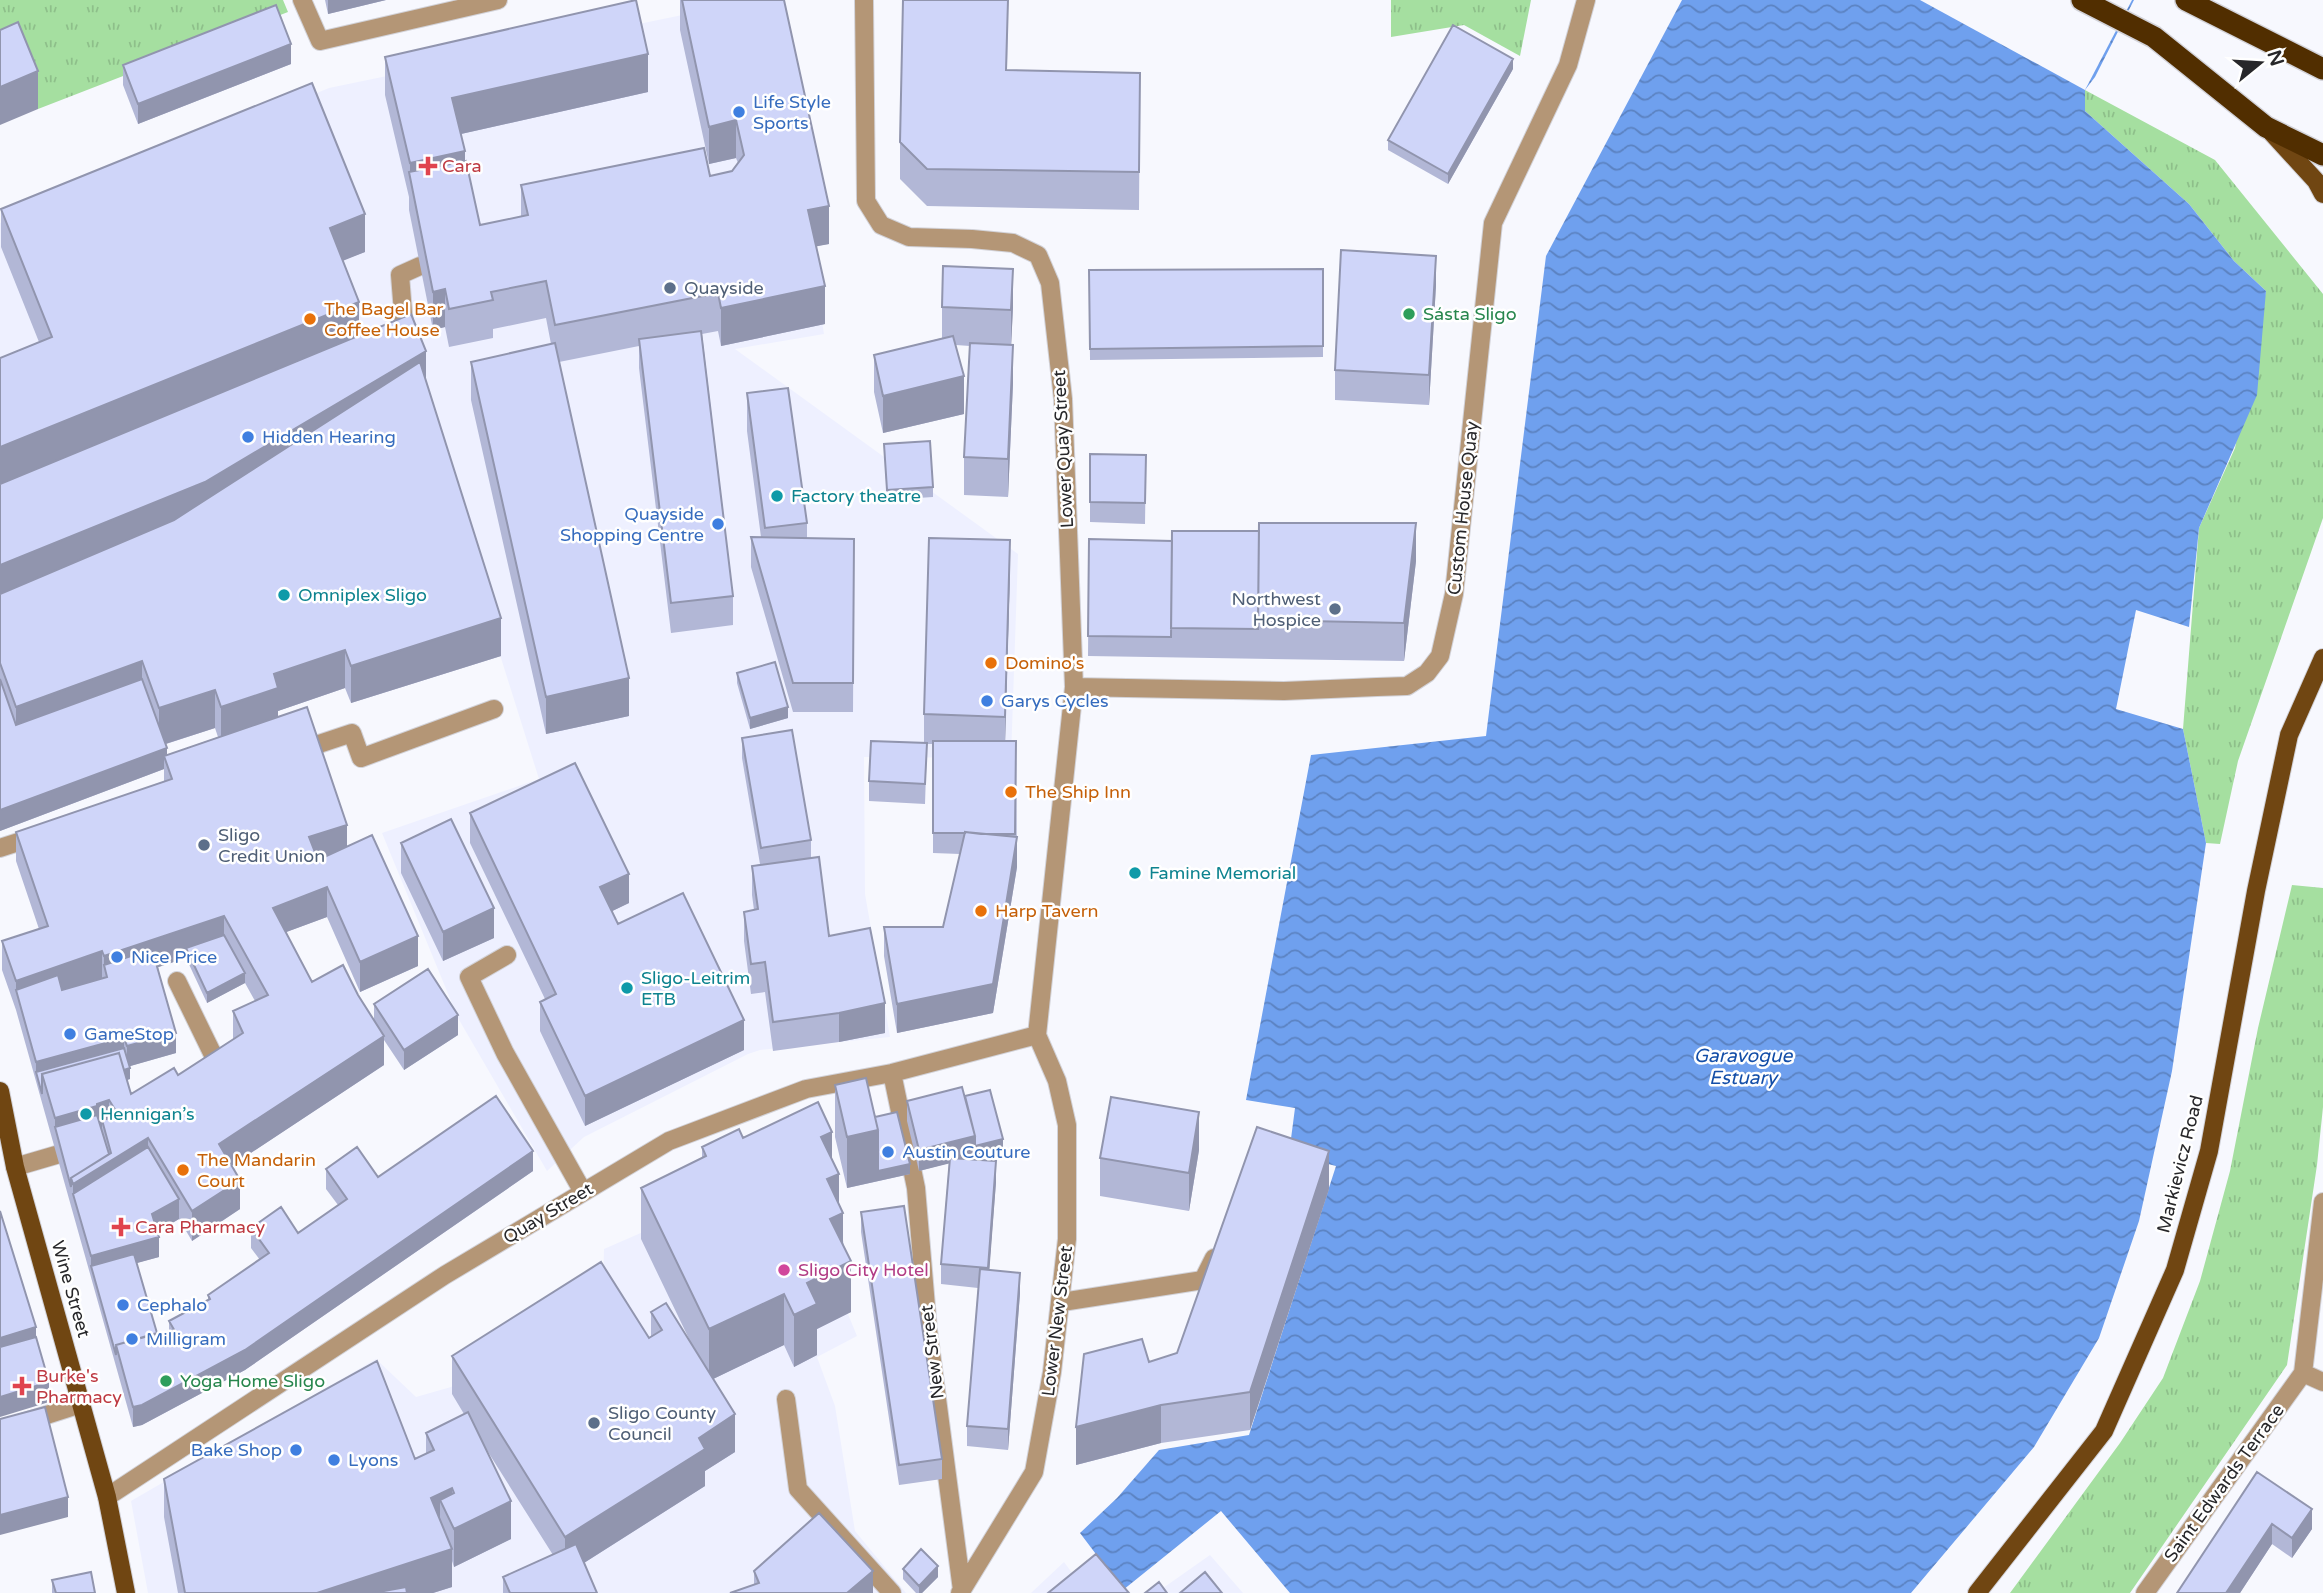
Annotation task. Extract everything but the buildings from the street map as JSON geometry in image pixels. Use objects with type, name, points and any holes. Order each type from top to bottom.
[{"type":"highway","points":[[2082,0],[2154,37],[2266,127],[2323,155]]},
{"type":"highway","points":[[2186,0],[2323,69]]},
{"type":"main road","points":[[2266,127],[2316,181],[2323,194]]},
{"type":"main road","name":"Markievicz Road","points":[[1977,1593],[2104,1431],[2175,1270],[2209,1151],[2256,891],[2289,735],[2323,658]]},
{"type":"main road","name":"Wine Street","points":[[0,1091],[15,1167],[107,1497],[126,1593]]},
{"type":"street","points":[[302,0],[320,41],[498,0]]},
{"type":"street","name":"Lower Quay Street","points":[[864,0],[866,201],[881,225],[909,237],[1013,243],[1038,255],[1050,283],[1063,399],[1074,687],[1037,1035]]},
{"type":"street","name":"Custom House Quay","points":[[1074,687],[1284,691],[1407,686],[1427,673],[1440,656],[1454,594],[1493,223],[1568,65],[1586,0]]},
{"type":"street","points":[[380,348],[405,338],[400,275],[420,266]]},
{"type":"street","points":[[310,747],[352,733],[360,758],[494,709]]},
{"type":"street","points":[[0,848],[52,831]]},
{"type":"street","points":[[507,955],[469,977],[505,1053],[583,1192]]},
{"type":"street","points":[[177,981],[217,1063],[196,1082]]},
{"type":"street","name":"Quay Street","points":[[107,1497],[445,1275],[668,1141],[806,1089],[892,1073],[1037,1035]]},
{"type":"street","name":"Lower New Street","points":[[961,1592],[1034,1472],[1062,1302],[1067,1239],[1067,1125],[1057,1081],[1037,1035]]},
{"type":"street","name":"New Street","points":[[892,1073],[916,1188],[928,1330],[961,1592]]},
{"type":"street","points":[[15,1167],[56,1155]]},
{"type":"street","name":"Saint Edwards Terrace","points":[[2145,1593],[2303,1373],[2323,1202]]},
{"type":"street","points":[[1062,1302],[1203,1280],[1222,1242]]},
{"type":"street","points":[[2303,1373],[2323,1382]]},
{"type":"street","points":[[786,1399],[798,1489],[892,1593]]},
{"type":"street","points":[[0,1430],[81,1404]]},
{"type":"shaded area","name":"Quayside Shopping Centre","points":[[755,0],[771,0],[824,334],[735,349],[1018,554],[1011,758],[864,757],[865,894],[890,1037],[760,1050],[748,1054],[584,1137],[547,1171],[458,1018],[382,833],[539,779],[420,400],[0,632],[0,223],[329,88]]},
{"type":"shaded area","points":[[817,1156],[842,1211],[843,1302],[857,1336],[817,1357],[835,1406],[855,1531],[906,1593],[148,1593],[131,1501],[376,1359],[416,1397],[451,1387],[603,1294],[604,1249]]},
{"type":"shaded area","points":[[1210,1555],[1243,1593],[1156,1593]]},
{"type":"shaded area","points":[[1064,1562],[1087,1593],[1031,1593]]},
{"type":"green space","points":[[0,0],[283,0],[288,12],[38,109],[0,68]]},
{"type":"green space","points":[[1391,0],[1531,0],[1520,56],[1464,25],[1391,37]]},
{"type":"green space","points":[[2085,90],[2215,160],[2323,294],[2323,518],[2238,761],[2220,844],[2206,843],[2183,729],[2199,528],[2235,448],[2266,291],[2234,261],[2189,204],[2085,111]]},
{"type":"green space","points":[[2292,885],[2323,888],[2323,1107],[2287,1365],[2130,1593],[2010,1593],[2120,1443],[2163,1378],[2200,1281],[2230,1171],[2258,1028]]},
{"type":"water","name":"Garavogue Estuary","points":[[1682,0],[2134,0],[2095,77],[2085,90],[2085,111],[2189,204],[2234,261],[2266,291],[2257,395],[2199,528],[2189,627],[2136,610],[2116,709],[2183,729],[2206,843],[2172,1071],[2139,1221],[2099,1338],[2034,1447],[1911,1593],[1290,1593],[1221,1511],[1123,1590],[1080,1533],[1117,1498],[1159,1450],[1249,1435],[1336,1166],[1289,1154],[1295,1108],[1246,1100],[1311,755],[1486,736],[1546,256]]},
{"type":"pier","points":[[1920,0],[2132,0],[2085,90]]},
{"type":"place","name":"Life Style Sports","points":[[739,112]]},
{"type":"place","name":"Cara","points":[[428,166]]},
{"type":"place","name":"Quayside","points":[[670,288]]},
{"type":"place","name":"Sásta Sligo","points":[[1409,314]]},
{"type":"place","name":"The Bagel Bar Coffee House","points":[[310,319]]},
{"type":"place","name":"Hidden Hearing","points":[[248,437]]},
{"type":"place","name":"Factory theatre","points":[[777,496]]},
{"type":"place","name":"Quayside Shopping Centre","points":[[718,524]]},
{"type":"place","name":"Omniplex Sligo","points":[[284,595]]},
{"type":"place","name":"Northwest Hospice","points":[[1335,609]]},
{"type":"place","name":"Domino's","points":[[991,663]]},
{"type":"place","name":"Garys Cycles","points":[[987,701]]},
{"type":"place","name":"The Ship Inn","points":[[1011,792]]},
{"type":"place","name":"Sligo Credit Union","points":[[204,845]]},
{"type":"place","name":"Famine Memorial","points":[[1135,873]]},
{"type":"place","name":"Harp Tavern","points":[[981,911]]},
{"type":"place","name":"Nice Price","points":[[117,957]]},
{"type":"place","name":"Sligo-Leitrim ETB","points":[[627,988]]},
{"type":"place","name":"GameStop","points":[[70,1034]]},
{"type":"place","name":"Hennigan’s","points":[[86,1114]]},
{"type":"place","name":"Austin Couture","points":[[888,1152]]},
{"type":"place","name":"The Mandarin Court","points":[[183,1170]]},
{"type":"place","name":"Cara Pharmacy","points":[[121,1227]]},
{"type":"place","name":"Sligo City Hotel","points":[[784,1270]]},
{"type":"place","name":"Cephalo","points":[[123,1305]]},
{"type":"place","name":"Milligram","points":[[132,1339]]},
{"type":"place","name":"Yoga Home Sligo","points":[[166,1381]]},
{"type":"place","name":"Burke's Pharmacy","points":[[22,1386]]},
{"type":"place","name":"Sligo County Council","points":[[594,1423]]},
{"type":"place","name":"Bake Shop","points":[[296,1450]]},
{"type":"place","name":"Lyons","points":[[334,1460]]}]
